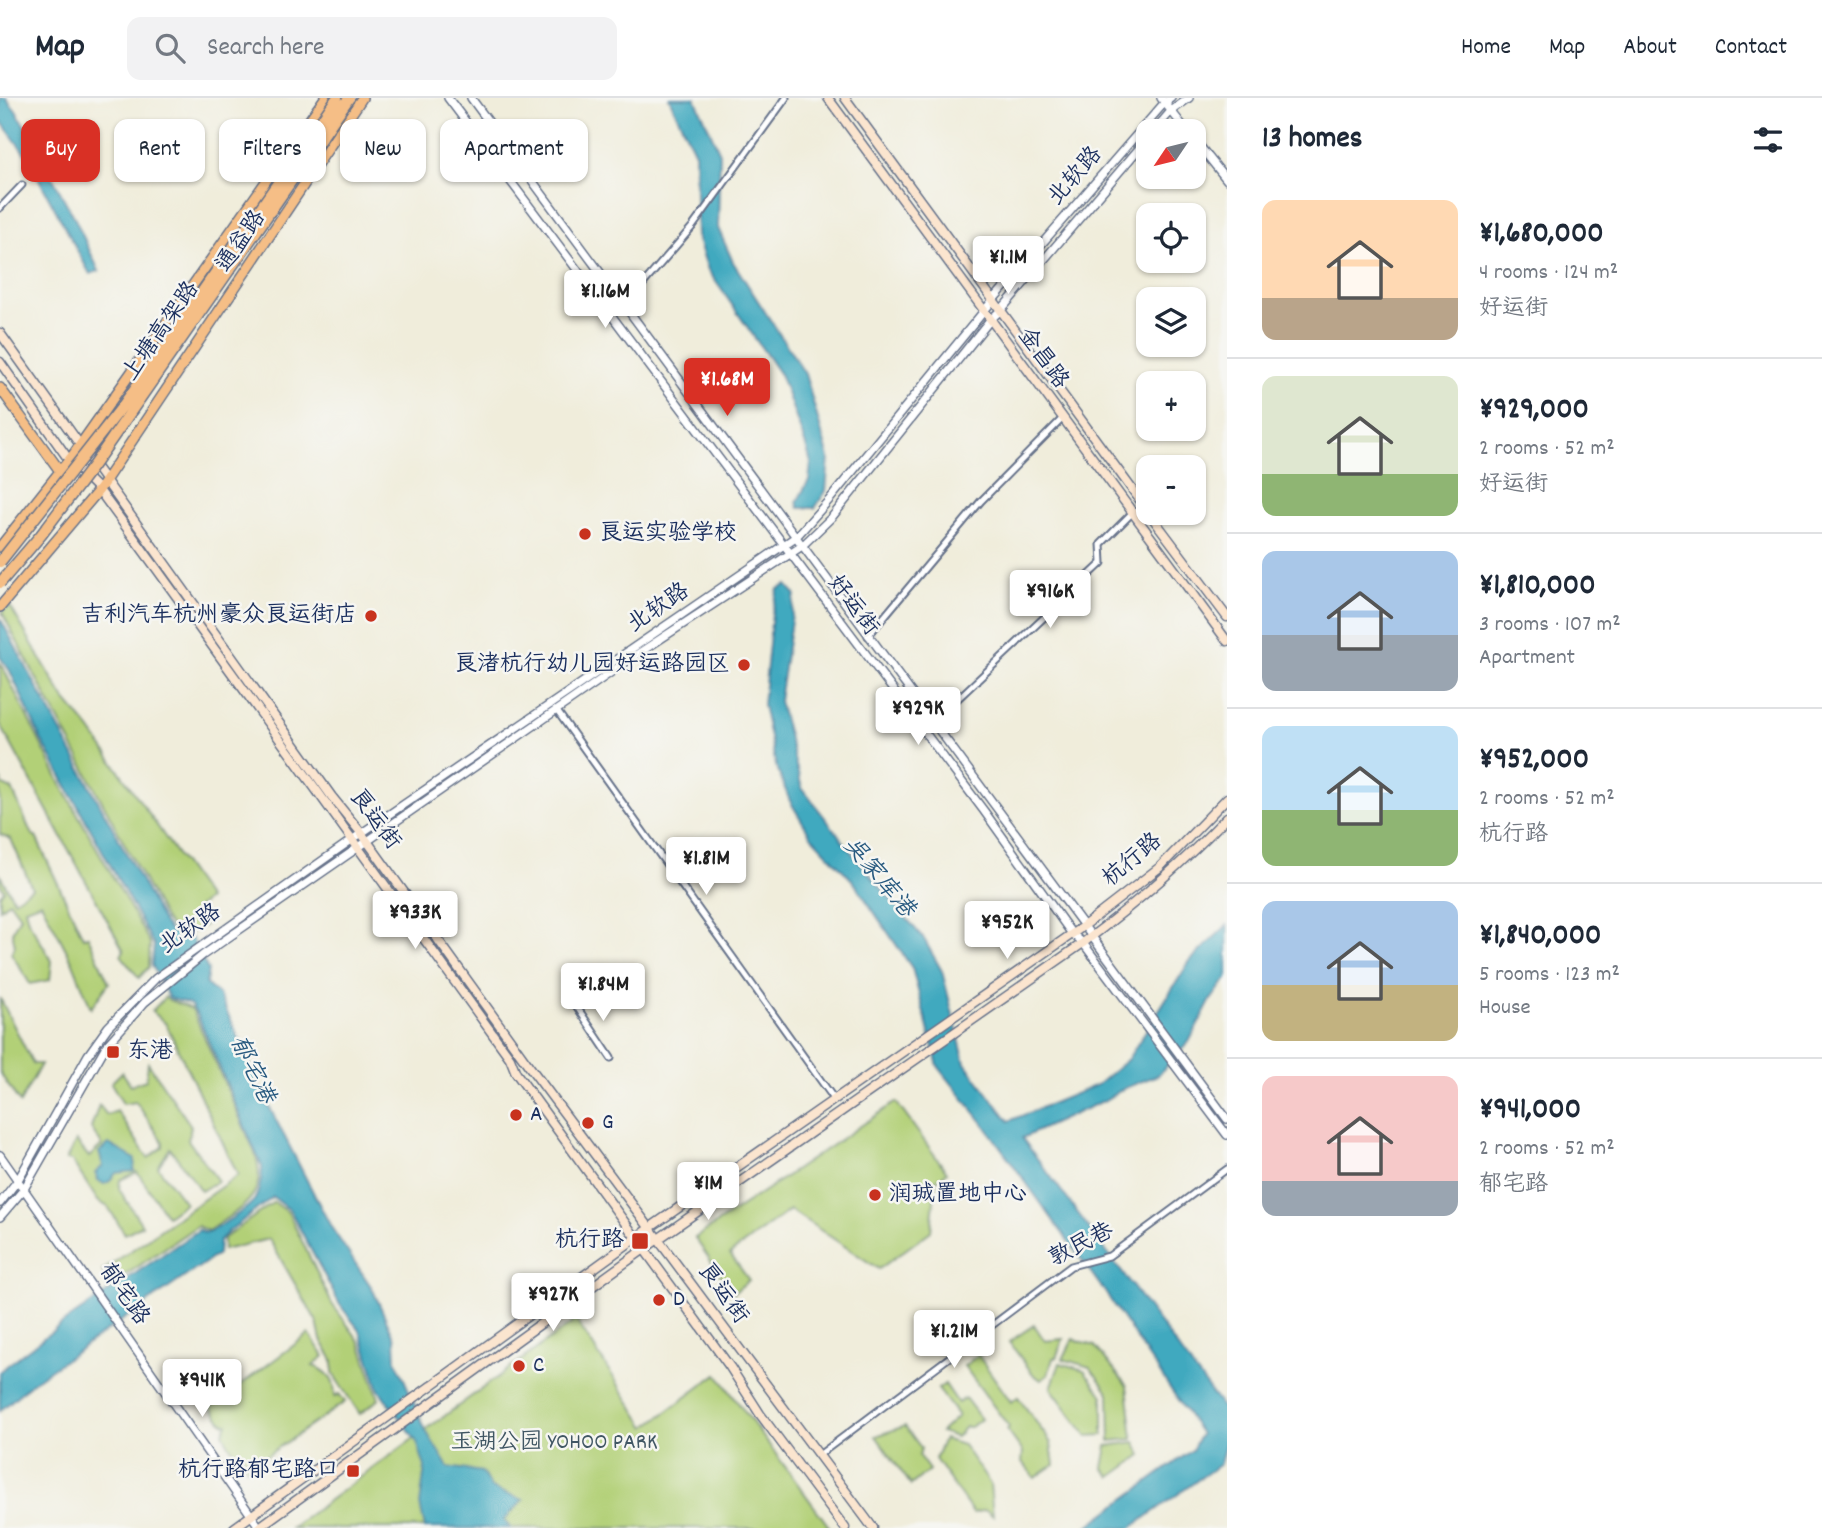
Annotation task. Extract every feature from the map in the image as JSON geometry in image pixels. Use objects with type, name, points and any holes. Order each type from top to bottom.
[{"type":"highway","name":"上塘高架路","points":[[0,562],[122,407],[337,98]]},
{"type":"highway","name":"上塘高架路","points":[[0,583],[41,535],[93,466],[349,98]]},
{"type":"main road","name":"通益路","points":[[0,547],[80,445],[325,98]]},
{"type":"main road","name":"通益路","points":[[0,607],[99,490],[362,98]]},
{"type":"main road","name":"金昌路","points":[[828,98],[1227,641]]},
{"type":"main road","name":"金昌路","points":[[845,98],[1136,494]]},
{"type":"main road","name":"良运街","points":[[0,333],[332,797],[362,834],[529,1066],[873,1528]]},
{"type":"main road","name":"良运街","points":[[0,362],[69,460],[99,490],[510,1058],[516,1073],[637,1237],[730,1367],[760,1414],[845,1528]]},
{"type":"main road","points":[[0,388],[60,471]]},
{"type":"main road","name":"金昌路","points":[[1159,525],[1227,617]]},
{"type":"main road","name":"杭行路","points":[[234,1528],[651,1227],[1085,925],[1160,867],[1227,798]]},
{"type":"main road","name":"杭行路","points":[[259,1528],[658,1239],[1083,943],[1144,897],[1227,817]]},
{"type":"street","name":"好运街","points":[[448,98],[984,811],[1072,934],[1083,943],[1227,1135]]},
{"type":"street","name":"好运街","points":[[471,98],[1227,1119]]},
{"type":"street","points":[[625,305],[693,226],[786,98]]},
{"type":"street","points":[[1164,119],[1189,98]]},
{"type":"street","name":"北软路","points":[[0,1217],[24,1189],[106,1046],[127,1020],[200,952],[352,840],[797,536],[993,300],[1166,99]]},
{"type":"street","points":[[1166,99],[1177,119]]},
{"type":"street","name":"北软路","points":[[0,1203],[18,1180],[88,1055],[108,1027],[156,978],[367,842],[636,655],[802,547],[832,517],[990,320],[1136,152]]},
{"type":"street","points":[[1206,154],[1227,180]]},
{"type":"street","points":[[0,208],[22,185]]},
{"type":"street","points":[[868,636],[981,501],[1062,419]]},
{"type":"street","points":[[933,722],[1102,563],[1101,544],[1134,511]]},
{"type":"street","points":[[556,711],[834,1099]]},
{"type":"street","points":[[573,1002],[611,1058]]},
{"type":"street","name":"郁宅路","points":[[0,1155],[259,1528]]},
{"type":"street","name":"敦民巷","points":[[819,1455],[1071,1266],[1109,1256],[1227,1169]]},
{"type":"green space","points":[[10,606],[63,697],[90,729],[208,899],[199,906],[199,915],[205,925],[194,932],[174,930],[165,920],[2,612]]},
{"type":"green space","points":[[0,662],[62,786],[150,943],[149,967],[139,978],[121,955],[124,951],[0,724]]},
{"type":"green space","points":[[0,777],[3,785],[12,789],[83,937],[88,936],[109,983],[91,1008],[72,961],[41,902],[25,908],[28,920],[52,961],[50,980],[30,984],[11,953],[15,945],[12,932],[20,916],[9,901],[0,909],[0,895],[4,890],[0,884],[0,875],[14,900],[32,888],[11,839],[0,834]]},
{"type":"green space","points":[[165,997],[192,1009],[253,1148],[259,1178],[250,1198],[232,1215],[208,1231],[197,1226],[111,1285],[102,1271],[238,1175],[166,1024],[152,1011]]},
{"type":"green space","points":[[0,998],[33,1064],[41,1064],[20,1103],[0,1073]]},
{"type":"green space","points":[[148,1063],[191,1126],[188,1140],[218,1181],[201,1191],[170,1148],[158,1167],[185,1203],[167,1216],[137,1172],[120,1180],[119,1189],[142,1225],[125,1234],[108,1207],[98,1201],[72,1161],[66,1160],[76,1141],[89,1157],[102,1145],[91,1128],[99,1105],[107,1115],[117,1111],[148,1158],[163,1147],[163,1142],[136,1102],[123,1104],[111,1083],[122,1072],[131,1085],[146,1080]]},
{"type":"green space","points":[[896,1102],[947,1172],[936,1180],[931,1231],[879,1269],[790,1210],[730,1254],[749,1280],[733,1293],[695,1238]]},
{"type":"green space","points":[[274,1202],[288,1212],[332,1304],[360,1342],[379,1399],[360,1414],[333,1374],[333,1360],[321,1340],[317,1322],[269,1239],[223,1250],[223,1239]]},
{"type":"green space","name":"玉湖公园 YOHOO PARK","points":[[576,1320],[646,1427],[717,1374],[830,1528],[291,1528]]},
{"type":"green space","points":[[1034,1325],[1045,1341],[1063,1339],[1048,1375],[1041,1380],[1033,1374],[1009,1342]]},
{"type":"green space","points":[[309,1334],[324,1356],[313,1366],[327,1374],[334,1386],[335,1397],[339,1394],[345,1402],[247,1469],[242,1461],[245,1458],[231,1448],[225,1437],[223,1432],[227,1424],[223,1423],[211,1407]]},
{"type":"green space","points":[[1073,1339],[1095,1346],[1127,1386],[1133,1439],[1110,1441],[1109,1393],[1090,1367],[1063,1359]]},
{"type":"green space","points":[[978,1355],[1011,1402],[1018,1397],[1051,1443],[1054,1465],[1035,1478],[1022,1462],[1023,1452],[1007,1430],[1009,1427],[964,1366]]},
{"type":"green space","points":[[1060,1363],[1084,1370],[1103,1396],[1103,1435],[1087,1436],[1051,1388]]},
{"type":"green space","points":[[945,1384],[958,1403],[965,1398],[981,1419],[971,1427],[965,1427],[956,1437],[941,1432],[958,1416],[938,1389]]},
{"type":"green space","points":[[905,1426],[921,1448],[919,1456],[929,1470],[911,1485],[876,1436]]},
{"type":"green space","points":[[944,1439],[963,1445],[990,1484],[993,1516],[986,1510],[973,1513],[935,1459]]},
{"type":"green space","points":[[1135,1442],[1142,1455],[1111,1477],[1103,1468],[1107,1446]]},
{"type":"water","points":[[0,98],[6,98],[21,119],[21,148],[0,120]]},
{"type":"water","points":[[669,98],[695,98],[720,153],[718,228],[733,262],[805,374],[829,458],[826,491],[815,508],[799,508],[797,502],[809,480],[811,463],[781,376],[708,270],[697,237],[695,153]]},
{"type":"water","points":[[41,182],[55,182],[76,221],[99,271],[90,274]]},
{"type":"water","points":[[787,585],[795,594],[779,701],[802,788],[924,939],[942,971],[965,1063],[1009,1121],[1097,1085],[1128,1059],[1190,961],[1227,925],[1227,978],[1211,1000],[1189,1042],[1158,1075],[1022,1138],[1225,1411],[1227,1437],[1220,1464],[1131,1528],[1085,1528],[1192,1450],[1201,1434],[1105,1292],[986,1127],[938,1066],[912,968],[853,881],[811,836],[790,801],[776,766],[763,705],[772,613],[778,589]]},
{"type":"water","name":"郁宅港","points":[[0,618],[164,924],[171,932],[191,937],[208,970],[206,984],[219,995],[257,1083],[331,1227],[372,1288],[395,1339],[396,1360],[426,1431],[448,1467],[482,1472],[491,1488],[523,1500],[504,1520],[510,1528],[425,1528],[420,1505],[425,1467],[417,1442],[379,1390],[360,1331],[340,1305],[290,1210],[273,1197],[219,1241],[218,1254],[34,1381],[0,1411],[0,1371],[67,1320],[199,1230],[205,1233],[210,1231],[246,1208],[257,1195],[262,1167],[198,1016],[190,1004],[169,998],[152,965],[154,945],[41,739],[10,671],[0,657]]},
{"type":"water","points":[[109,1144],[135,1159],[134,1171],[116,1173],[104,1184],[98,1180],[95,1173],[103,1166],[99,1152]]},
{"type":"place","name":"良运实验学校","points":[[585,534]]},
{"type":"place","name":"吉利汽车杭州豪众良运街店","points":[[371,616]]},
{"type":"place","name":"良渚杭行幼儿园好运路园区","points":[[744,665]]},
{"type":"place","name":"东港","points":[[113,1052]]},
{"type":"place","name":"A","points":[[516,1115]]},
{"type":"place","name":"G","points":[[588,1123]]},
{"type":"place","name":"润珹置地中心","points":[[875,1195]]},
{"type":"place","name":"杭行路","points":[[640,1241]]},
{"type":"place","name":"D","points":[[659,1300]]},
{"type":"place","name":"C","points":[[519,1366]]},
{"type":"place","name":"杭行路郁宅路口","points":[[353,1471]]},
{"type":"water label","name":"吴家库港","points":[[878,878]]}]
